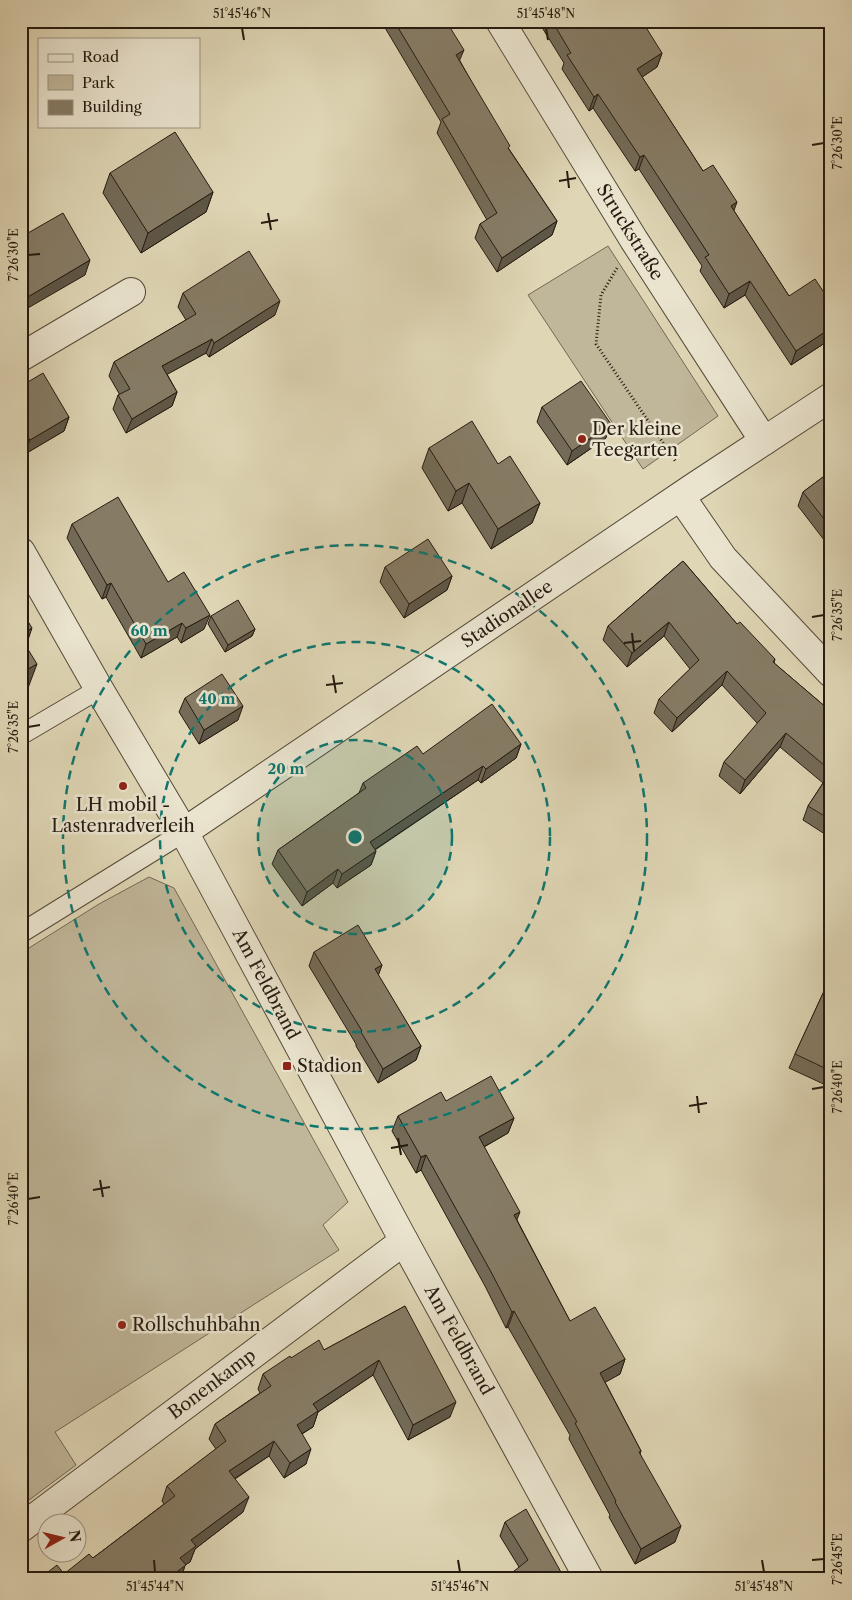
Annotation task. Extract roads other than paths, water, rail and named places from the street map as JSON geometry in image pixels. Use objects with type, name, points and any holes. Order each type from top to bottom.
[{"type":"street","name":"Struckstraße","points":[[500,21],[634,240],[764,441]]},
{"type":"street","points":[[21,356],[131,292]]},
{"type":"street","name":"Stadionallee","points":[[184,832],[687,492],[831,397]]},
{"type":"street","points":[[687,492],[723,558],[831,673]]},
{"type":"street","name":"Am Feldbrand","points":[[21,552],[99,689],[184,832],[404,1241],[589,1579]]},
{"type":"street","name":"Bonenkamp","points":[[21,1528],[404,1241]]},
{"type":"lane","points":[[21,736],[99,689]]},
{"type":"lane","points":[[21,933],[184,832]]},
{"type":"place","name":"Der kleine Teegarten","points":[[582,439]]},
{"type":"place","name":"LH mobil - Lastenradverleih","points":[[123,786]]},
{"type":"place","name":"Stadion","points":[[287,1066]]},
{"type":"place","name":"Rollschuhbahn","points":[[122,1325]]}]
